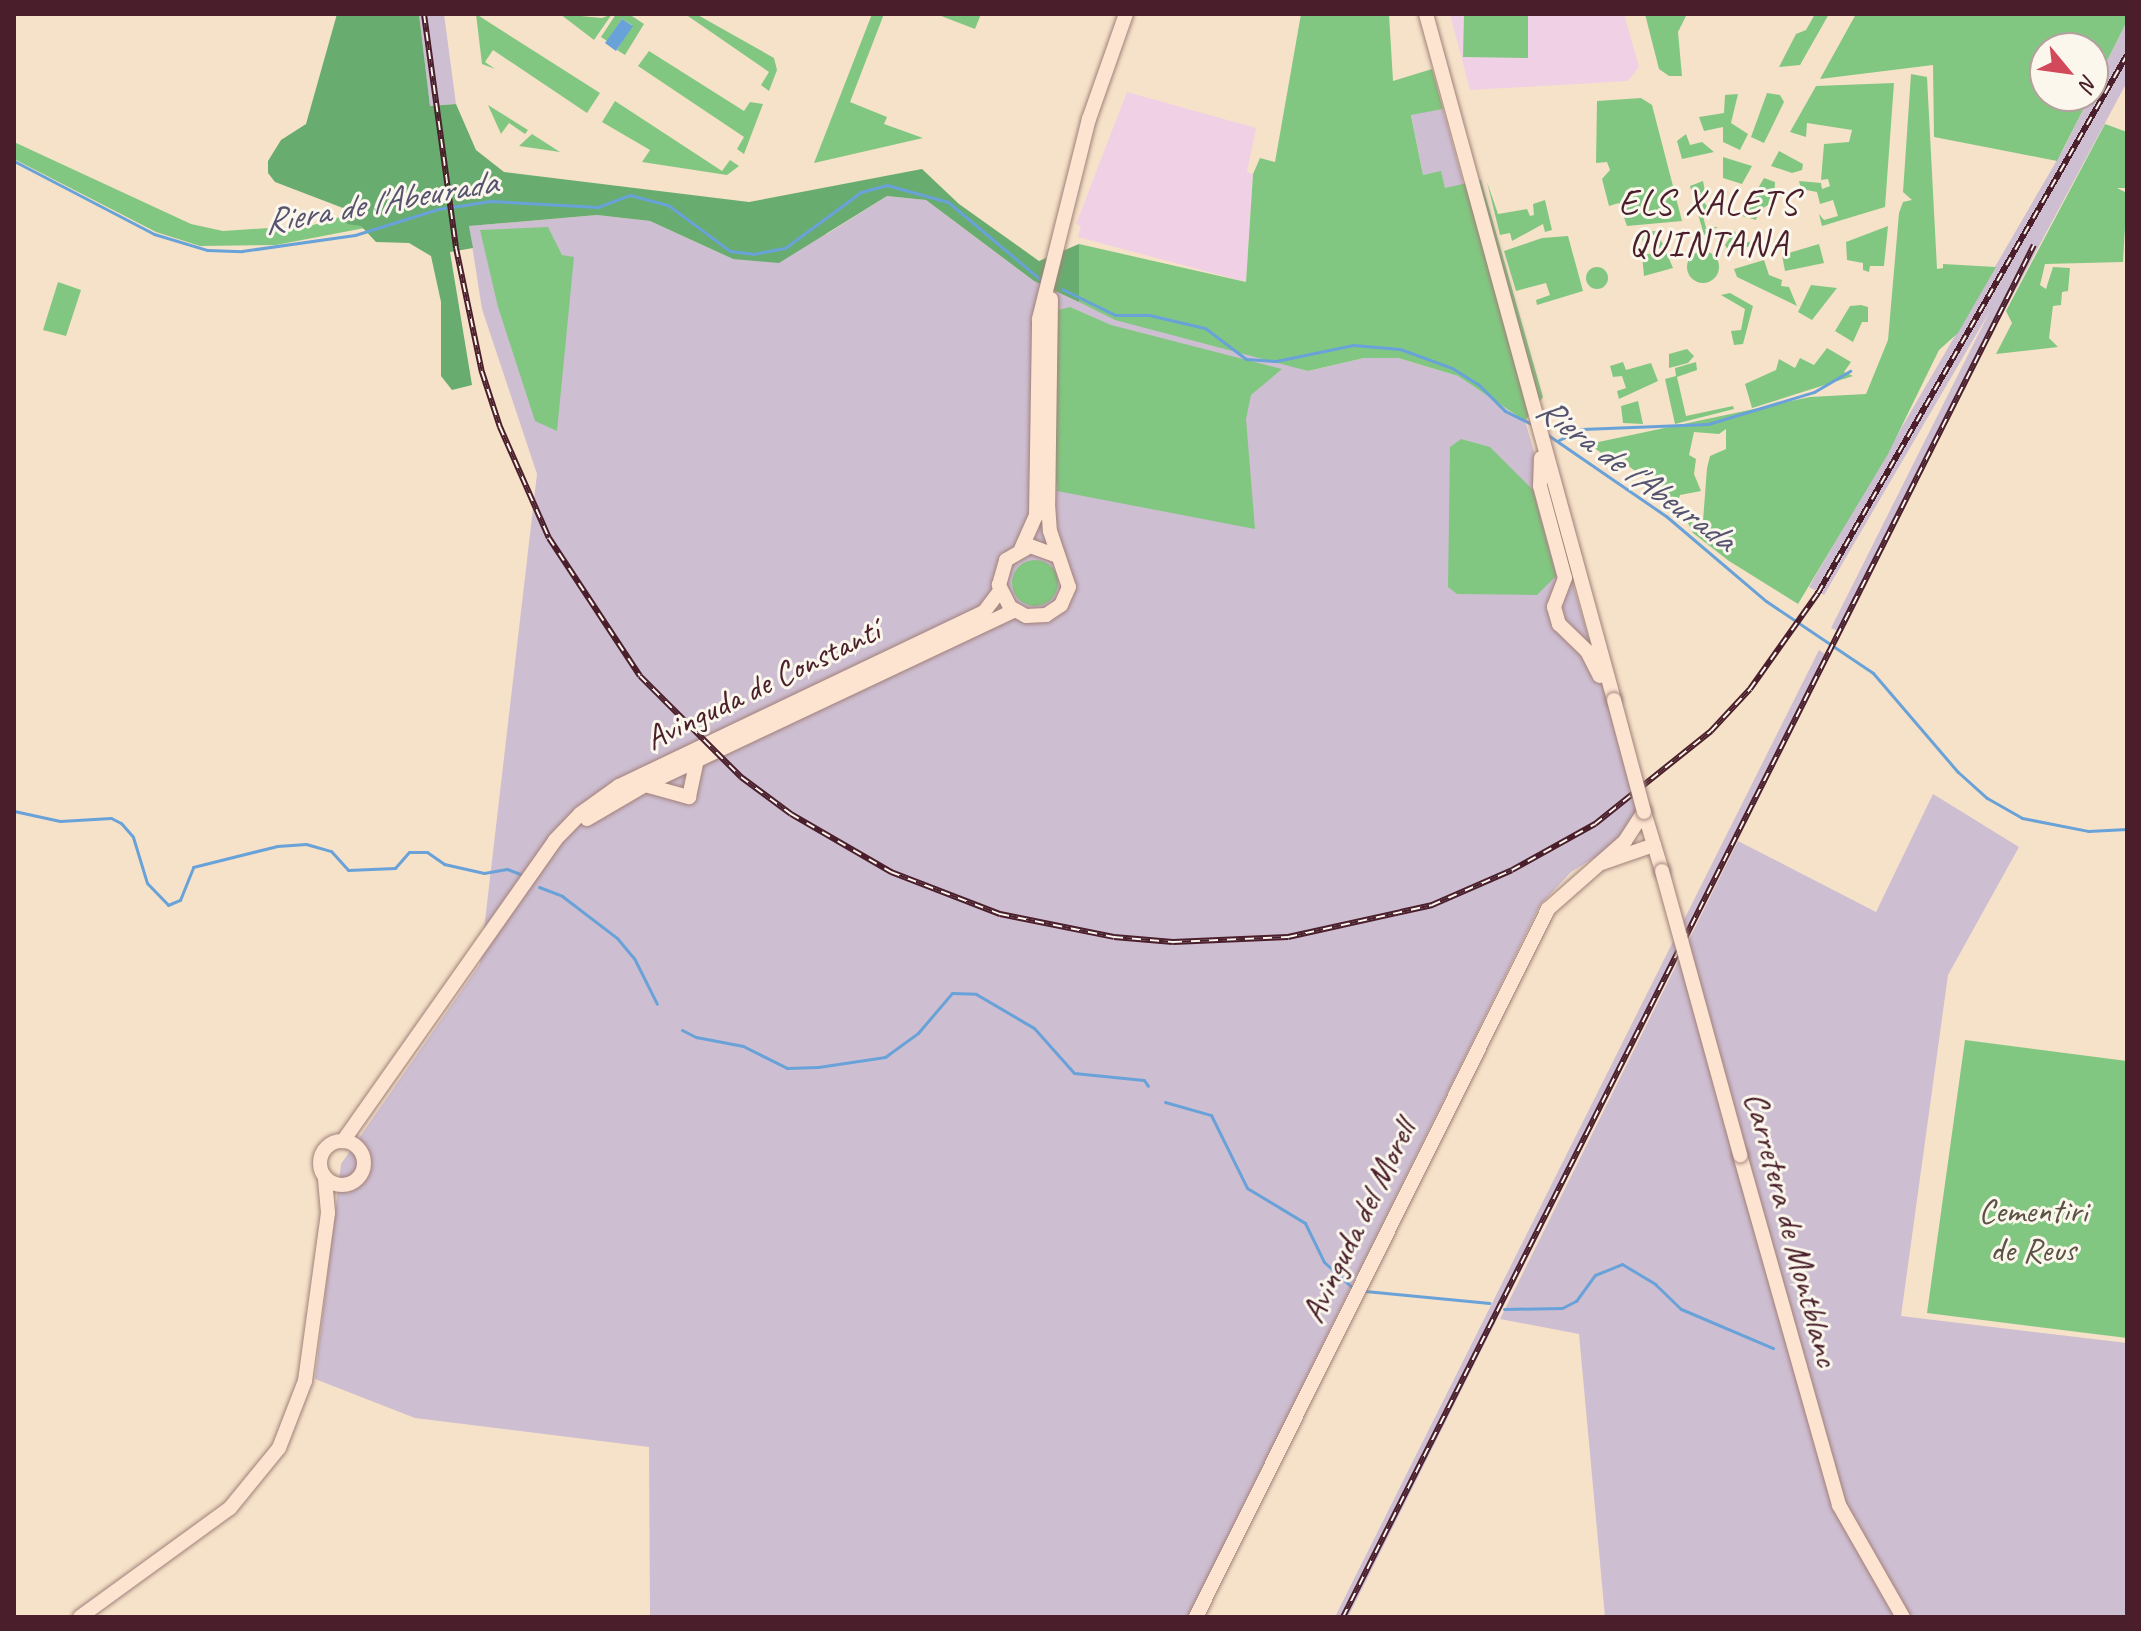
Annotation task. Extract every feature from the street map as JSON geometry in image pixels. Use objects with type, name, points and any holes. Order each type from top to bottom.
[{"type":"main road","points":[[600,797],[697,760],[890,665],[1013,611],[1041,616],[1061,605],[1069,582],[1042,508],[1039,319],[1102,77],[1124,14]]},
{"type":"main road","points":[[1426,14],[1448,96]]},
{"type":"main road","points":[[1437,14],[1448,96]]},
{"type":"main road","name":"Carretera de Montblanc","points":[[1448,96],[1644,812],[1839,1505],[1903,1617]]},
{"type":"main road","points":[[1013,611],[1000,591],[1002,566],[1021,549],[1042,508],[1056,261]]},
{"type":"main road","points":[[1039,319],[1046,324],[1046,404]]},
{"type":"main road","points":[[1542,441],[1540,486],[1565,578],[1554,607],[1559,624],[1587,651],[1614,700]]},
{"type":"main road","points":[[1021,549],[1040,547],[1058,556]]},
{"type":"main road","name":"Avinguda de Constantí","points":[[552,845],[600,797],[965,621],[987,609],[1000,591]]},
{"type":"main road","points":[[806,696],[890,665],[965,621]]},
{"type":"main road","points":[[343,1141],[552,845],[597,812],[760,724],[776,710]]},
{"type":"main road","points":[[689,797],[697,760]]},
{"type":"main road","points":[[672,769],[689,797]]},
{"type":"main road","points":[[645,785],[689,797]]},
{"type":"main road","points":[[1627,848],[1644,812]]},
{"type":"main road","points":[[1627,848],[1653,842]]},
{"type":"main road","points":[[1627,848],[1662,871]]},
{"type":"main road","name":"Avinguda del Morell","points":[[1196,1617],[1536,930],[1561,892],[1594,866],[1627,848]]},
{"type":"main road","points":[[358,1147],[363,1115]]},
{"type":"main road","points":[[80,1617],[230,1508],[279,1448],[305,1381],[328,1213],[321,1156],[330,1144],[343,1141],[358,1147],[364,1157],[362,1174],[341,1186],[328,1213]]},
{"type":"main road","points":[[325,1178],[341,1186]]},
{"type":"shaded area","points":[[419,14],[444,14],[456,104],[430,106]]},
{"type":"shaded area","points":[[1450,14],[1624,14],[1639,67],[1628,81],[1470,90]]},
{"type":"shaded area","points":[[2127,21],[2127,82],[1987,343],[1842,633],[1831,628],[1990,311],[1824,595],[1809,587],[2064,148],[2082,112],[2109,112],[2109,57]]},
{"type":"shaded area","points":[[1127,92],[1256,128],[1247,172],[1253,174],[1246,282],[1078,237],[1081,226],[1076,224]]},
{"type":"shaded area","points":[[1443,109],[1464,186],[1445,189],[1441,172],[1423,175],[1411,114]]},
{"type":"shaded area","points":[[887,196],[926,200],[1034,281],[1308,371],[1364,358],[1398,358],[1458,376],[1525,421],[1632,785],[1641,829],[1571,872],[1540,905],[1188,1617],[650,1617],[649,1447],[415,1418],[315,1379],[341,1164],[480,964],[537,474],[482,309],[469,226],[597,215],[650,221],[733,259],[827,234]]},
{"type":"shaded area","points":[[1819,650],[1828,656],[1348,1617],[1335,1617]]},
{"type":"shaded area","points":[[1933,794],[2019,847],[1948,975],[1901,1316],[2127,1343],[2127,1617],[1605,1617],[1579,1334],[1500,1319],[1738,841],[1876,912]]},
{"type":"green space","points":[[337,14],[419,14],[430,106],[456,104],[476,150],[504,172],[749,202],[922,169],[959,204],[1039,261],[1079,244],[1079,302],[1034,281],[926,200],[887,196],[779,263],[733,259],[650,221],[597,215],[469,226],[473,248],[450,252],[472,385],[452,390],[441,376],[441,302],[431,256],[409,243],[376,242],[361,226],[347,224],[343,208],[275,182],[268,173],[268,161],[281,140],[306,124]]},
{"type":"green space","points":[[476,14],[600,93],[587,113],[493,50],[485,62],[495,69],[482,64]]},
{"type":"green space","points":[[560,14],[602,18],[612,14],[594,40]]},
{"type":"green space","points":[[616,14],[629,14],[644,24],[625,55],[617,50],[632,25],[622,19],[607,41],[601,37]]},
{"type":"green space","points":[[685,14],[696,14],[774,58],[777,70],[769,91],[761,85],[769,72]]},
{"type":"green space","points":[[872,14],[884,14],[850,102],[887,117],[884,124],[923,138],[814,163]]},
{"type":"green space","points":[[936,14],[981,14],[975,29]]},
{"type":"green space","points":[[1301,14],[1389,14],[1393,81],[1432,69],[1443,109],[1411,115],[1423,175],[1441,171],[1445,188],[1481,180],[1543,397],[1525,421],[1458,376],[1398,358],[1364,358],[1308,371],[1115,320],[1079,302],[1079,244],[1246,282],[1253,174],[1260,158],[1275,162]]},
{"type":"green space","points":[[1464,14],[1528,14],[1528,58],[1463,57]]},
{"type":"green space","points":[[1645,14],[1687,14],[1678,32],[1682,76],[1669,76],[1659,69]]},
{"type":"green space","points":[[1815,14],[1829,14],[1800,65],[1779,67],[1796,34],[1806,30]]},
{"type":"green space","points":[[1856,14],[2127,14],[2127,21],[2109,57],[2109,32],[2029,32],[2029,112],[2082,112],[2057,161],[1934,137],[1933,65],[1820,79]]},
{"type":"green space","points":[[649,51],[744,111],[750,102],[763,104],[744,154],[737,149],[744,137],[638,66]]},
{"type":"green space","points":[[1911,74],[1927,77],[1937,269],[1943,268],[1943,264],[1996,267],[1958,333],[1939,350],[1888,454],[1798,604],[1729,561],[1693,533],[1686,519],[1697,525],[1703,521],[1710,456],[1726,449],[1726,429],[1719,434],[1694,432],[1689,455],[1696,459],[1694,474],[1701,491],[1680,495],[1676,507],[1683,516],[1656,496],[1660,490],[1609,451],[1604,455],[1589,444],[1810,397],[1866,394],[1888,340],[1899,213],[1903,202],[1912,200],[1903,192]]},
{"type":"green space","points":[[1894,83],[1885,207],[1822,226],[1819,214],[1824,220],[1838,216],[1833,200],[1820,204],[1817,192],[1801,189],[1799,181],[1821,183],[1822,189],[1830,186],[1828,179],[1821,180],[1824,144],[1849,142],[1852,130],[1807,123],[1806,137],[1790,132],[1816,86]]},
{"type":"green space","points":[[1767,93],[1780,95],[1784,102],[1764,143],[1751,137]]},
{"type":"green space","points":[[1738,94],[1731,123],[1748,134],[1740,150],[1723,142],[1723,127],[1704,131],[1699,117],[1724,113],[1725,95]]},
{"type":"green space","points":[[1641,98],[1652,105],[1682,221],[1627,226],[1619,203],[1609,206],[1602,179],[1610,170],[1607,162],[1596,163],[1597,101]]},
{"type":"green space","points":[[615,101],[722,171],[730,160],[739,166],[727,175],[642,162],[650,150],[602,122]]},
{"type":"green space","points":[[488,105],[528,130],[525,134],[509,123],[501,134]]},
{"type":"green space","points":[[2105,124],[2127,132],[2127,188],[2117,188],[2127,193],[2123,262],[2045,264],[2040,285],[2046,289],[2053,267],[2070,268],[2068,291],[2062,292],[2061,305],[2053,306],[2049,338],[2058,347],[1996,354],[2012,323],[2006,311]]},
{"type":"green space","points":[[532,134],[560,152],[519,146]]},
{"type":"green space","points":[[1686,134],[1690,145],[1702,142],[1714,152],[1682,159],[1677,141]]},
{"type":"green space","points":[[14,142],[191,224],[223,231],[313,225],[347,215],[370,227],[276,245],[200,246],[156,232],[14,159]]},
{"type":"green space","points":[[1779,151],[1803,164],[1802,170],[1792,173],[1771,166]]},
{"type":"green space","points":[[1723,157],[1752,166],[1742,184],[1723,178]]},
{"type":"green space","points":[[1764,178],[1775,182],[1774,202],[1759,210],[1756,220],[1742,216]]},
{"type":"green space","points":[[1703,181],[1706,197],[1701,199],[1713,213],[1703,216],[1706,228],[1718,227],[1704,235],[1690,186]]},
{"type":"green space","points":[[1487,182],[1498,214],[1527,209],[1530,216],[1534,215],[1533,204],[1545,200],[1552,230],[1545,232],[1543,224],[1512,241],[1510,233],[1500,235]]},
{"type":"green space","points":[[1888,226],[1884,266],[1870,266],[1869,272],[1863,270],[1863,263],[1847,260],[1846,242]]},
{"type":"green space","points":[[548,227],[562,255],[574,257],[557,431],[535,421],[498,307],[480,230]]},
{"type":"green space","points":[[1657,231],[1673,268],[1644,276],[1642,255],[1661,252],[1654,235],[1643,237],[1645,253],[1641,232]]},
{"type":"green space","points":[[1734,231],[1745,243],[1756,240],[1757,244],[1729,252],[1725,245]]},
{"type":"green space","points":[[1568,236],[1583,291],[1537,305],[1536,300],[1550,295],[1546,283],[1516,291],[1504,251],[1542,238]]},
{"type":"green space","points":[[1819,244],[1824,263],[1785,271],[1782,255]]},
{"type":"green space","points":[[1703,251],[1715,255],[1719,267],[1715,279],[1703,283],[1691,279],[1687,267],[1691,255]]},
{"type":"green space","points":[[1764,260],[1769,275],[1782,280],[1781,286],[1789,287],[1797,306],[1737,277],[1734,269]]},
{"type":"green space","points":[[1597,267],[1605,270],[1608,278],[1605,286],[1597,289],[1589,286],[1586,278],[1589,270]]},
{"type":"green space","points":[[58,282],[81,290],[66,336],[43,330]]},
{"type":"green space","points":[[1811,285],[1837,288],[1812,320],[1798,312]]},
{"type":"green space","points":[[1730,293],[1753,306],[1743,344],[1734,345],[1731,331],[1741,330],[1745,309],[1721,295]]},
{"type":"green space","points":[[1850,306],[1868,307],[1868,322],[1862,322],[1853,342],[1835,331]]},
{"type":"green space","points":[[1070,307],[1111,325],[1282,369],[1251,395],[1246,419],[1255,529],[1057,491],[1053,446],[1058,310]]},
{"type":"green space","points":[[1827,348],[1851,362],[1844,372],[1853,376],[1752,408],[1745,384],[1776,370],[1779,359],[1795,368],[1800,358],[1814,365]]},
{"type":"green space","points":[[1687,349],[1694,356],[1688,363],[1669,368],[1669,354]]},
{"type":"green space","points":[[1623,362],[1626,370],[1651,363],[1658,381],[1619,399],[1617,391],[1626,388],[1622,376],[1613,377],[1610,366]]},
{"type":"green space","points":[[1696,362],[1697,370],[1677,377],[1686,416],[1733,406],[1734,409],[1675,424],[1665,379],[1676,376],[1675,368]]},
{"type":"green space","points":[[1638,401],[1643,424],[1623,423],[1621,406]]},
{"type":"green space","points":[[1461,439],[1490,447],[1533,490],[1556,576],[1537,595],[1457,594],[1448,587],[1450,447]]},
{"type":"green space","points":[[1035,560],[1052,566],[1058,583],[1052,600],[1035,606],[1018,600],[1012,583],[1018,566]]},
{"type":"green space","name":"Cementiri de Reus","points":[[1965,1040],[2127,1061],[2127,1338],[1927,1313]]},
{"type":"water","points":[[622,19],[633,26],[616,51],[605,43]]},
{"type":"waterway","name":"Riera de l'Abeurada","points":[[14,161],[154,234],[207,250],[242,251],[355,235],[438,209],[490,201],[598,207],[630,195],[668,205],[730,251],[753,254],[785,248],[861,192],[887,185],[948,202],[1042,281]]},
{"type":"waterway","name":"Riera de l'Abeurada","points":[[1062,289],[1115,315],[1149,315],[1205,328],[1246,359],[1276,361],[1353,345],[1400,349],[1452,368],[1478,384],[1505,411],[1532,424]]},
{"type":"waterway","points":[[1559,440],[1582,429],[1708,424],[1814,392],[1850,371]]},
{"type":"waterway","name":"Riera de l'Abeurada","points":[[1548,435],[1666,516],[1766,601],[1873,673],[1958,772],[1987,798],[2022,818],[2088,831],[2127,829]]},
{"type":"waterway","points":[[14,811],[60,821],[111,818],[121,823],[133,837],[147,883],[168,905],[180,900],[193,867],[277,846],[306,844],[331,851],[348,870],[395,868],[409,852],[427,852],[444,864],[484,873],[507,869],[520,874]]},
{"type":"waterway","points":[[539,887],[562,896],[617,938],[634,958],[657,1004]]},
{"type":"waterway","points":[[682,1030],[696,1037],[743,1046],[787,1068],[818,1067],[885,1057],[918,1033],[952,993],[976,994],[1034,1028],[1074,1073],[1144,1080],[1148,1086]]},
{"type":"waterway","points":[[1165,1102],[1211,1115],[1247,1188],[1305,1223],[1324,1262],[1351,1286]]},
{"type":"waterway","points":[[1504,1309],[1562,1308],[1576,1301],[1595,1275],[1622,1264],[1655,1284],[1681,1309],[1773,1348]]},
{"type":"waterway","points":[[1365,1291],[1489,1303]]},
{"type":"railway","points":[[424,14],[456,248],[482,372],[500,427],[549,538],[640,676],[741,777],[791,814],[891,872],[1000,914],[1114,937],[1173,942],[1288,937],[1432,905],[1512,870],[1595,824],[1711,731],[1750,689],[1818,593],[2127,55]]},
{"type":"railway","points":[[1343,1617],[2034,245]]},
{"type":"district","name":"ELS XALETS QUINTANA","points":[[1709,222]]}]
